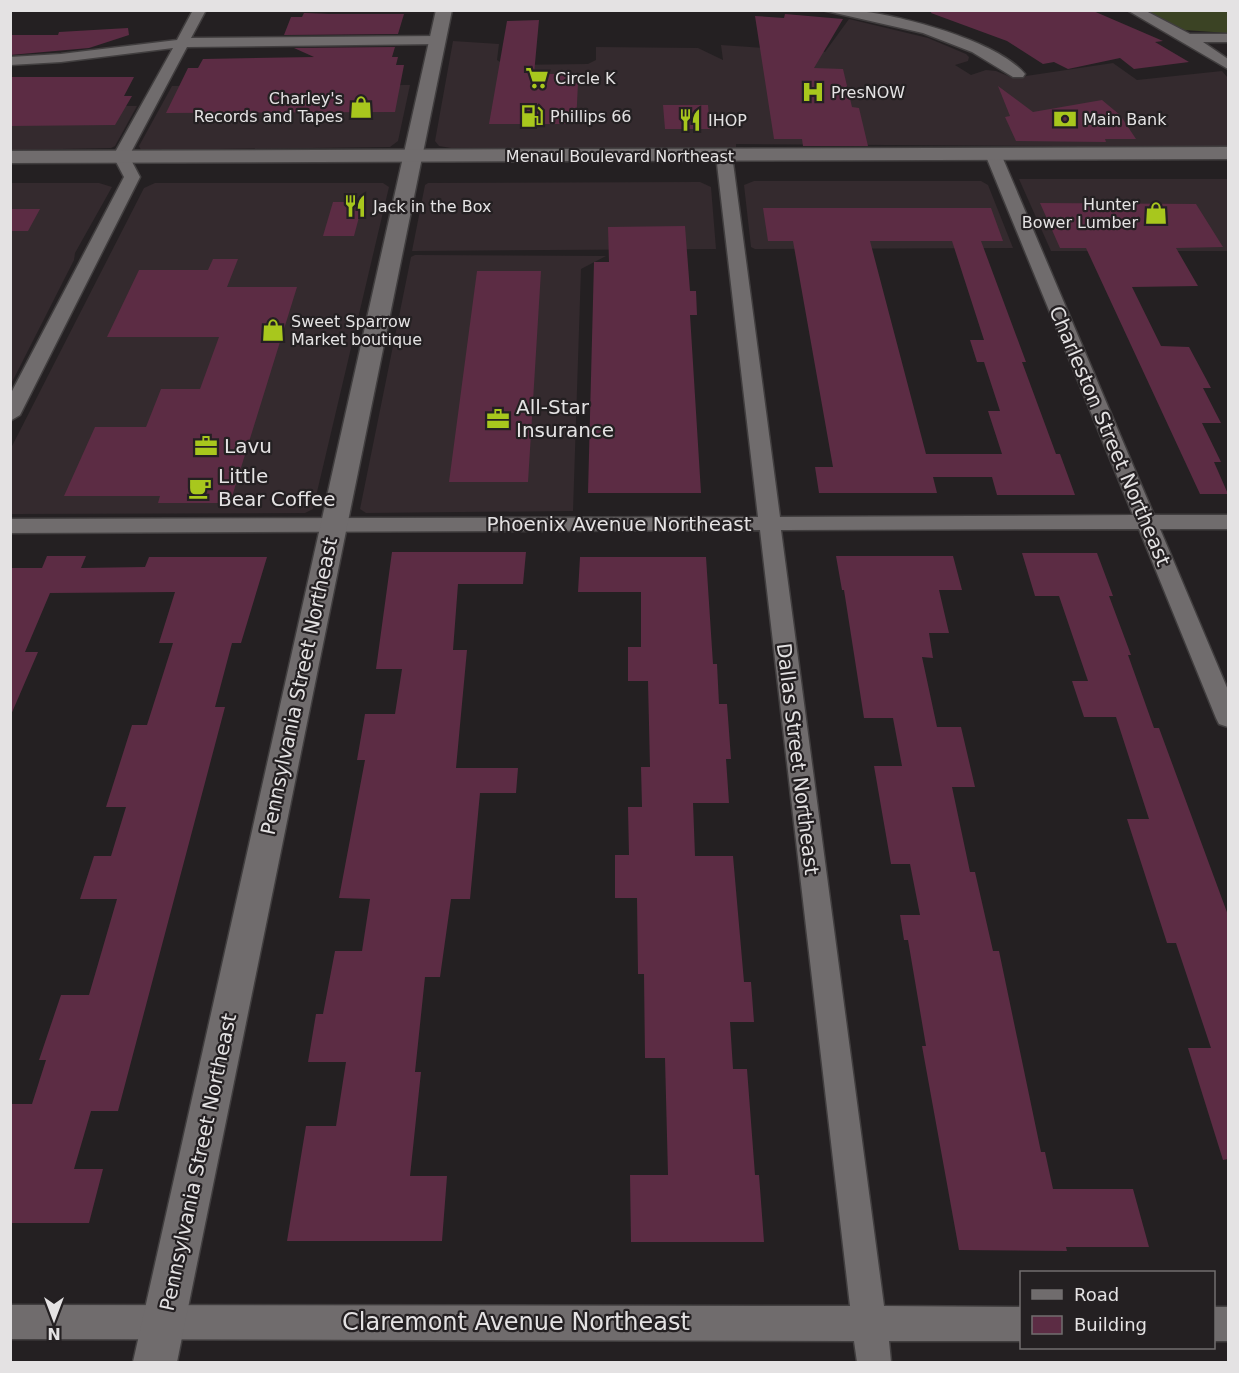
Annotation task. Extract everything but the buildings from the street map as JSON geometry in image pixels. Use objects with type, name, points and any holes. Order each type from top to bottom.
[{"type":"main road","name":"Menaul Boulevard Northeast","points":[[10,177],[132,177],[411,167],[725,165],[993,154],[1228,153]]},
{"type":"main road","name":"Menaul Boulevard Northeast","points":[[10,157],[121,156],[411,167]]},
{"type":"main road","name":"Menaul Boulevard Northeast","points":[[725,165],[1001,174],[1228,173]]},
{"type":"street","points":[[10,415],[132,177],[121,156],[200,10]]},
{"type":"street","name":"Pennsylvania Street Northeast","points":[[155,1362],[444,10]]},
{"type":"street","points":[[828,10],[883,20],[936,34],[982,52],[1006,64],[1018,74]]},
{"type":"street","points":[[1133,10],[1188,38],[1228,65]]},
{"type":"street","points":[[1188,38],[1228,38]]},
{"type":"street","points":[[10,61],[81,56],[183,42],[438,40]]},
{"type":"street","name":"Charleston Street Northeast","points":[[993,154],[1228,718]]},
{"type":"street","name":"Dallas Street Northeast","points":[[725,165],[874,1362]]},
{"type":"street","name":"Phoenix Avenue Northeast","points":[[10,526],[334,523],[1228,522]]},
{"type":"street","name":"Claremont Avenue Northeast","points":[[10,1322],[1020,1324]]},
{"type":"shaded area","points":[[849,19],[928,38],[966,54],[969,57],[968,61],[955,65],[971,75],[986,70],[996,71],[1013,78],[1113,63],[1137,80],[1222,71],[1228,78],[1228,147],[736,144],[736,148],[457,149],[439,146],[435,141],[453,41],[499,44],[497,60],[505,65],[588,64],[596,60],[596,47],[698,48],[723,60],[721,45],[825,52]]},
{"type":"shaded area","points":[[410,85],[398,141],[390,147],[141,150],[139,146],[172,86]]},
{"type":"shaded area","points":[[10,106],[137,106],[115,146],[111,148],[11,150]]},
{"type":"shaded area","points":[[1019,179],[1228,179],[1228,251],[1051,251]]},
{"type":"shaded area","points":[[754,181],[981,181],[988,185],[1013,248],[755,249],[751,247],[744,185]]},
{"type":"shaded area","points":[[700,182],[711,187],[716,249],[412,251],[425,185],[428,183]]},
{"type":"shaded area","points":[[11,183],[99,183],[112,187],[75,253],[74,260],[11,384]]},
{"type":"shaded area","points":[[155,183],[383,183],[389,187],[313,509],[305,513],[11,514],[10,450],[144,188]]},
{"type":"shaded area","points":[[415,255],[606,256],[581,269],[573,511],[366,513],[360,509],[411,257]]},
{"type":"green space","points":[[1142,11],[1228,11],[1228,33],[1184,30]]},
{"type":"place","name":"Circle K","points":[[537,78]]},
{"type":"place","name":"PresNOW","points":[[813,92]]},
{"type":"place","name":"Charley's Records and Tapes","points":[[361,107]]},
{"type":"place","name":"Phillips 66","points":[[532,116]]},
{"type":"place","name":"Main Bank","points":[[1065,119]]},
{"type":"place","name":"IHOP","points":[[690,120]]},
{"type":"place","name":"Jack in the Box","points":[[355,206]]},
{"type":"place","name":"Hunter Bower Lumber","points":[[1156,213]]},
{"type":"place","name":"Sweet Sparrow Market boutique","points":[[273,330]]},
{"type":"place","name":"All-Star Insurance","points":[[498,419]]},
{"type":"place","name":"Lavu","points":[[206,446]]},
{"type":"place","name":"Little Bear Coffee","points":[[200,488]]}]
